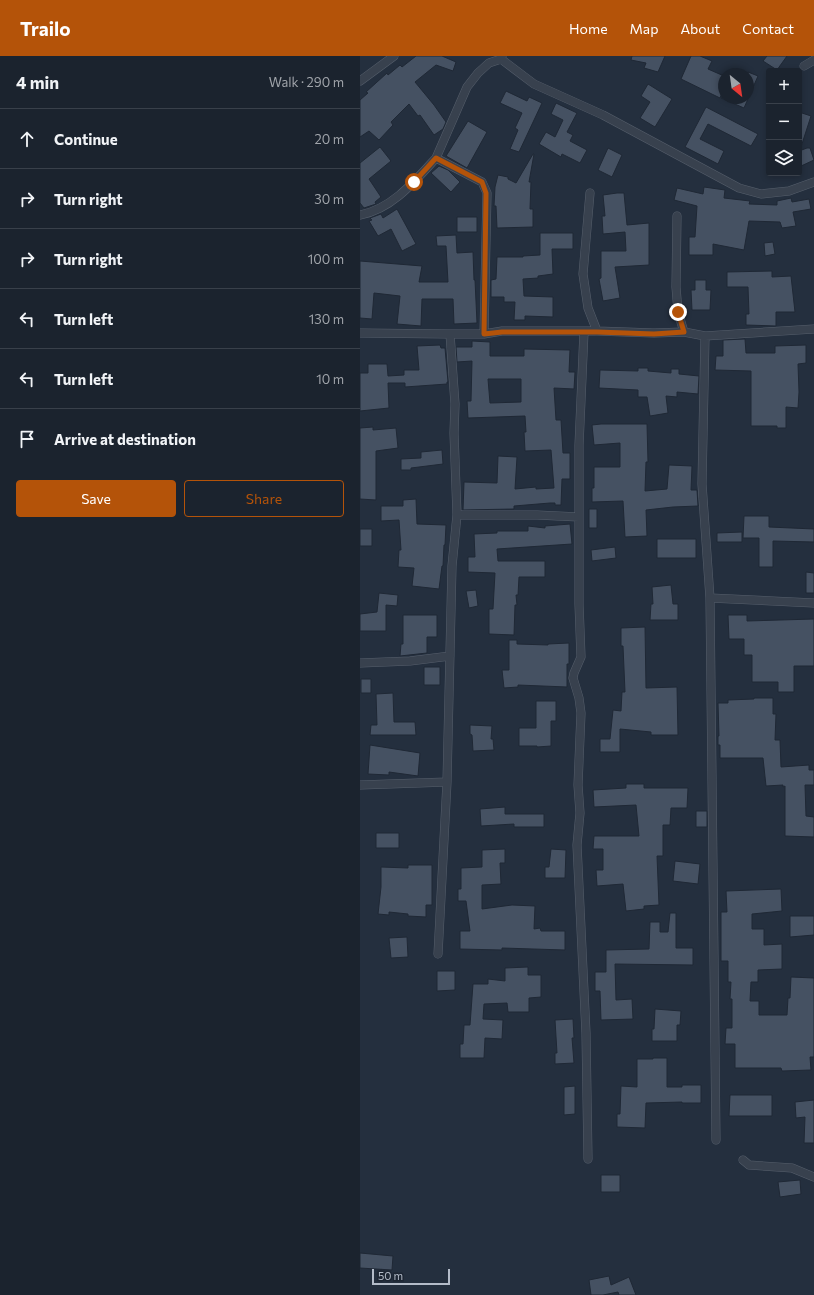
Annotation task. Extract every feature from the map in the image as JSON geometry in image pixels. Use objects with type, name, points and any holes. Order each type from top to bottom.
[{"type":"street","points":[[360,81],[394,56]]},
{"type":"street","points":[[360,215],[380,209],[414,182],[436,158],[466,87],[478,73],[501,57],[534,84],[603,115],[740,188],[761,194],[789,192],[814,182]]},
{"type":"street","points":[[804,66],[814,60]]},
{"type":"street","points":[[436,158],[482,182],[486,193],[484,334]]},
{"type":"street","points":[[590,192],[583,274],[588,308],[597,332]]},
{"type":"street","points":[[677,216],[676,287],[678,312],[684,332]]},
{"type":"street","points":[[360,333],[484,334],[502,332],[597,332],[654,334],[684,332],[705,336],[814,329]]},
{"type":"street","points":[[584,332],[579,445],[579,604],[581,657],[573,678],[579,698],[581,714],[578,785],[580,813],[577,845],[586,1033],[588,1159]]},
{"type":"street","points":[[438,954],[447,782],[452,566],[457,515],[454,432],[455,404],[450,334]]},
{"type":"street","points":[[705,336],[702,484],[710,598],[716,1140]]},
{"type":"street","points":[[457,515],[537,515],[580,517]]},
{"type":"street","points":[[710,598],[814,603]]},
{"type":"street","points":[[360,663],[410,661],[450,656]]},
{"type":"street","points":[[360,785],[447,782]]},
{"type":"street","points":[[743,1160],[749,1165],[792,1168],[814,1177]]},
{"type":"building","points":[[416,56],[442,56],[456,62],[453,71],[436,65],[415,82],[446,122],[443,129],[434,135],[420,115],[418,116],[409,104],[391,122],[393,125],[379,140],[369,131],[360,137],[360,100],[368,93],[366,92],[387,73],[388,75],[400,65],[402,67]]},
{"type":"building","points":[[632,56],[665,56],[658,72],[644,68],[646,63],[631,60]]},
{"type":"building","points":[[691,56],[700,56],[712,61],[708,69],[718,73],[718,97],[681,79]]},
{"type":"building","points":[[767,56],[787,56],[778,68],[774,68],[763,61]]},
{"type":"building","points":[[754,74],[758,76],[754,85]]},
{"type":"building","points":[[648,84],[672,99],[655,127],[640,118],[650,102],[641,96]]},
{"type":"building","points":[[506,91],[527,101],[529,97],[542,103],[519,152],[510,149],[518,130],[515,128],[522,113],[500,103]]},
{"type":"building","points":[[556,103],[577,113],[567,132],[573,135],[570,141],[587,150],[580,163],[562,154],[561,157],[539,144],[546,132],[555,137],[563,120],[551,114]]},
{"type":"building","points":[[735,104],[746,104],[744,108]]},
{"type":"building","points":[[706,107],[758,134],[751,146],[708,124],[700,139],[724,151],[718,164],[685,147]]},
{"type":"building","points":[[802,113],[811,116],[802,144]]},
{"type":"building","points":[[468,121],[487,132],[467,168],[446,156]]},
{"type":"building","points":[[380,147],[391,161],[369,179],[381,197],[375,202],[376,204],[364,208],[360,203],[360,163]]},
{"type":"building","points":[[608,148],[622,155],[612,177],[598,170]]},
{"type":"building","points":[[810,148],[814,160],[802,166],[802,150]]},
{"type":"building","points":[[533,154],[529,182],[531,182],[530,209],[533,209],[533,227],[497,228],[496,206],[494,206],[495,187],[498,175],[508,177],[508,179],[516,183]]},
{"type":"building","points":[[439,166],[448,170],[460,182],[451,192],[431,173]]},
{"type":"building","points":[[704,187],[725,190],[724,198],[750,201],[749,204],[777,205],[777,201],[791,198],[792,202],[809,199],[811,209],[793,212],[796,226],[782,228],[780,222],[749,221],[744,250],[713,244],[713,255],[689,255],[689,237],[695,237],[697,206],[674,200],[677,188],[703,194]]},
{"type":"building","points":[[624,193],[627,225],[649,223],[649,265],[615,267],[620,298],[603,301],[599,279],[601,278],[601,251],[626,251],[625,232],[603,234],[602,216],[605,216],[603,195]]},
{"type":"building","points":[[397,209],[416,244],[402,251],[391,229],[378,236],[369,221],[372,220],[370,218],[381,214],[383,218]]},
{"type":"building","points":[[457,217],[477,217],[477,232],[457,232]]},
{"type":"building","points":[[540,233],[573,233],[573,249],[552,249],[553,274],[538,276],[538,278],[523,279],[524,296],[553,297],[553,317],[525,316],[525,320],[514,320],[515,302],[504,302],[504,297],[491,297],[491,280],[496,279],[497,257],[523,257],[540,255]]},
{"type":"building","points":[[456,235],[457,253],[473,252],[477,323],[454,324],[453,299],[422,299],[421,326],[397,324],[400,296],[374,293],[372,319],[360,318],[360,261],[422,266],[419,282],[448,282],[446,246],[437,246],[436,236]]},
{"type":"building","points":[[773,242],[775,254],[765,256],[764,243]]},
{"type":"building","points":[[772,271],[772,277],[791,276],[795,312],[776,312],[776,326],[746,325],[746,314],[749,314],[748,287],[727,287],[727,272]]},
{"type":"building","points":[[695,280],[706,280],[706,290],[711,290],[710,310],[692,310],[691,290],[695,290]]},
{"type":"building","points":[[745,339],[746,353],[775,353],[775,346],[806,345],[806,363],[798,364],[798,408],[786,407],[786,428],[777,428],[777,426],[751,426],[751,371],[715,370],[716,356],[723,356],[723,340]]},
{"type":"building","points":[[472,341],[490,342],[490,356],[524,356],[524,349],[570,350],[569,372],[575,372],[574,389],[554,388],[556,420],[561,420],[563,453],[570,453],[570,479],[562,479],[561,505],[550,503],[514,506],[514,509],[463,510],[464,482],[497,483],[498,456],[517,457],[515,489],[536,487],[536,489],[554,488],[551,450],[525,451],[525,416],[468,418],[467,401],[471,401],[472,361],[457,362],[456,347],[472,347]],"holes":[[[488,379],[521,379],[521,402],[490,403]]]},
{"type":"building","points":[[440,345],[441,348],[445,348],[447,384],[405,387],[405,383],[388,383],[389,408],[360,411],[360,373],[368,373],[368,364],[387,364],[388,376],[404,375],[404,370],[419,370],[417,346]]},
{"type":"building","points":[[638,368],[648,368],[648,371],[671,373],[671,369],[679,369],[679,374],[699,376],[698,394],[677,392],[677,397],[666,396],[668,413],[650,416],[647,397],[638,397],[638,390],[599,388],[600,370],[638,371]]},
{"type":"building","points":[[647,424],[648,462],[646,462],[645,491],[667,489],[669,465],[692,466],[691,490],[697,490],[698,506],[646,510],[647,536],[625,537],[623,501],[592,502],[594,467],[620,467],[620,443],[594,445],[592,425]]},
{"type":"building","points":[[373,427],[373,430],[396,428],[398,448],[376,451],[376,500],[360,499],[360,428]]},
{"type":"building","points":[[442,450],[443,464],[411,468],[411,470],[401,470],[401,459],[421,458],[421,452]]},
{"type":"building","points":[[416,499],[417,524],[446,525],[443,566],[439,589],[412,586],[414,568],[398,567],[399,550],[401,550],[399,520],[381,521],[381,506],[403,506],[403,500]]},
{"type":"building","points":[[589,509],[597,509],[597,528],[589,528]]},
{"type":"building","points":[[744,516],[769,516],[769,527],[814,529],[814,542],[773,541],[773,567],[759,567],[759,538],[743,538]]},
{"type":"building","points":[[570,524],[572,544],[497,549],[498,561],[545,561],[545,577],[519,577],[518,595],[516,595],[517,605],[515,605],[514,635],[489,634],[489,609],[493,609],[495,573],[468,572],[468,557],[475,557],[474,534],[497,533],[497,531],[528,531],[528,526],[545,528],[545,526]]},
{"type":"building","points":[[360,529],[372,529],[372,546],[360,546]]},
{"type":"building","points":[[742,532],[742,542],[717,542],[717,533]]},
{"type":"building","points":[[657,539],[696,539],[696,558],[657,558]]},
{"type":"building","points":[[615,547],[616,558],[592,561],[591,550]]},
{"type":"building","points":[[806,572],[814,573],[814,593],[806,593]]},
{"type":"building","points":[[671,585],[673,604],[678,604],[678,620],[650,620],[651,604],[653,604],[652,587]]},
{"type":"building","points":[[476,590],[478,606],[469,608],[466,591]]},
{"type":"building","points":[[379,593],[398,595],[397,606],[386,605],[386,631],[360,631],[360,614],[377,612]]},
{"type":"building","points":[[403,615],[437,615],[437,637],[427,637],[427,653],[400,656],[401,644],[403,644]]},
{"type":"building","points":[[728,615],[747,615],[747,621],[814,619],[814,666],[794,666],[794,692],[778,692],[778,682],[752,682],[752,655],[744,655],[744,639],[729,639]]},
{"type":"building","points":[[645,627],[646,688],[677,687],[678,735],[651,735],[651,732],[620,729],[620,752],[600,752],[600,739],[610,739],[613,710],[621,711],[622,692],[625,692],[621,628]]},
{"type":"building","points":[[509,640],[517,640],[517,644],[548,645],[569,643],[567,687],[518,685],[518,687],[504,688],[502,670],[509,670]]},
{"type":"building","points":[[424,667],[440,667],[440,685],[424,685]]},
{"type":"building","points":[[361,679],[371,679],[371,693],[361,693]]},
{"type":"building","points":[[393,693],[394,722],[415,722],[416,735],[370,735],[371,725],[377,725],[376,694]]},
{"type":"building","points":[[773,698],[773,714],[776,714],[775,740],[780,740],[781,767],[809,765],[809,770],[814,770],[814,785],[805,785],[806,816],[814,817],[814,837],[785,836],[785,786],[766,786],[763,758],[720,758],[720,745],[718,745],[718,703],[728,703],[728,700]]},
{"type":"building","points":[[536,701],[556,701],[556,721],[551,721],[551,746],[519,746],[519,728],[536,728]]},
{"type":"building","points":[[470,725],[492,726],[491,739],[493,739],[494,750],[473,751]]},
{"type":"building","points":[[370,745],[420,753],[418,776],[389,772],[389,775],[368,774]]},
{"type":"building","points":[[626,784],[644,784],[644,788],[688,788],[687,808],[671,808],[670,825],[663,825],[663,856],[657,856],[659,905],[644,906],[644,909],[626,911],[623,884],[597,886],[596,870],[603,870],[603,849],[593,849],[594,836],[639,836],[636,805],[594,807],[593,790],[626,788]]},
{"type":"building","points":[[505,807],[505,814],[544,814],[544,827],[514,827],[514,824],[481,826],[480,809]]},
{"type":"building","points":[[696,811],[707,811],[707,827],[696,827]]},
{"type":"building","points":[[376,833],[399,833],[399,848],[376,848]]},
{"type":"building","points":[[505,849],[505,863],[500,863],[501,884],[482,885],[482,909],[512,905],[535,906],[534,929],[540,928],[541,931],[565,931],[565,950],[502,948],[502,950],[460,949],[460,931],[470,931],[466,901],[458,901],[458,889],[461,889],[461,868],[482,867],[482,850]]},
{"type":"building","points":[[551,849],[566,850],[565,878],[545,878],[545,867],[549,867]]},
{"type":"building","points":[[675,861],[700,864],[698,884],[673,881]]},
{"type":"building","points":[[408,865],[432,865],[432,905],[426,905],[426,917],[408,916],[408,914],[389,912],[389,915],[378,914],[381,887],[381,867],[408,868]]},
{"type":"building","points":[[781,889],[782,911],[752,914],[752,929],[764,929],[764,945],[782,944],[782,969],[758,970],[758,982],[751,982],[750,1001],[759,1001],[759,1015],[787,1015],[788,998],[790,998],[791,977],[814,978],[814,1057],[810,1057],[811,1070],[782,1071],[781,1068],[735,1068],[735,1044],[725,1044],[726,1028],[732,1028],[732,999],[730,999],[731,982],[728,982],[728,961],[721,961],[721,912],[727,912],[726,891]]},
{"type":"building","points":[[670,913],[676,913],[676,948],[693,948],[693,965],[615,964],[616,1000],[632,999],[633,1019],[601,1020],[600,991],[595,991],[595,972],[606,972],[606,950],[649,949],[650,922],[660,922],[660,932],[668,932]]},
{"type":"building","points":[[790,916],[814,916],[814,935],[790,937]]},
{"type":"building","points":[[407,937],[408,957],[391,958],[389,938]]},
{"type":"building","points":[[528,967],[528,975],[541,975],[541,997],[529,998],[529,1012],[508,1012],[507,1003],[484,1004],[483,1019],[503,1020],[502,1039],[485,1038],[484,1058],[460,1058],[460,1044],[463,1044],[464,1025],[470,1025],[473,984],[488,984],[488,979],[505,981],[505,968]]},
{"type":"building","points":[[437,971],[455,971],[455,990],[437,991]]},
{"type":"building","points":[[655,1009],[681,1011],[680,1025],[677,1025],[677,1041],[652,1041]]},
{"type":"building","points":[[573,1019],[574,1038],[572,1038],[574,1063],[555,1064],[555,1053],[557,1053],[555,1020]]},
{"type":"building","points":[[667,1058],[667,1087],[701,1085],[701,1103],[646,1103],[645,1128],[617,1127],[617,1114],[620,1114],[621,1086],[637,1087],[637,1059]]},
{"type":"building","points":[[575,1086],[575,1114],[564,1115],[564,1087]]},
{"type":"building","points":[[730,1095],[772,1095],[772,1116],[729,1116]]},
{"type":"building","points":[[814,1100],[814,1143],[804,1143],[805,1117],[796,1118],[795,1102]]},
{"type":"building","points":[[601,1175],[620,1175],[620,1192],[601,1192]]},
{"type":"building","points":[[800,1180],[801,1194],[780,1197],[778,1182]]},
{"type":"building","points":[[360,1253],[393,1256],[392,1270],[360,1268]]},
{"type":"building","points":[[609,1276],[611,1285],[629,1277],[636,1295],[619,1295],[618,1292],[603,1295],[591,1295],[589,1280]]},
{"type":"route","points":[[414,182],[436,158],[482,182],[486,193],[484,334],[502,332],[597,332],[654,334],[684,332],[678,312]]}]
